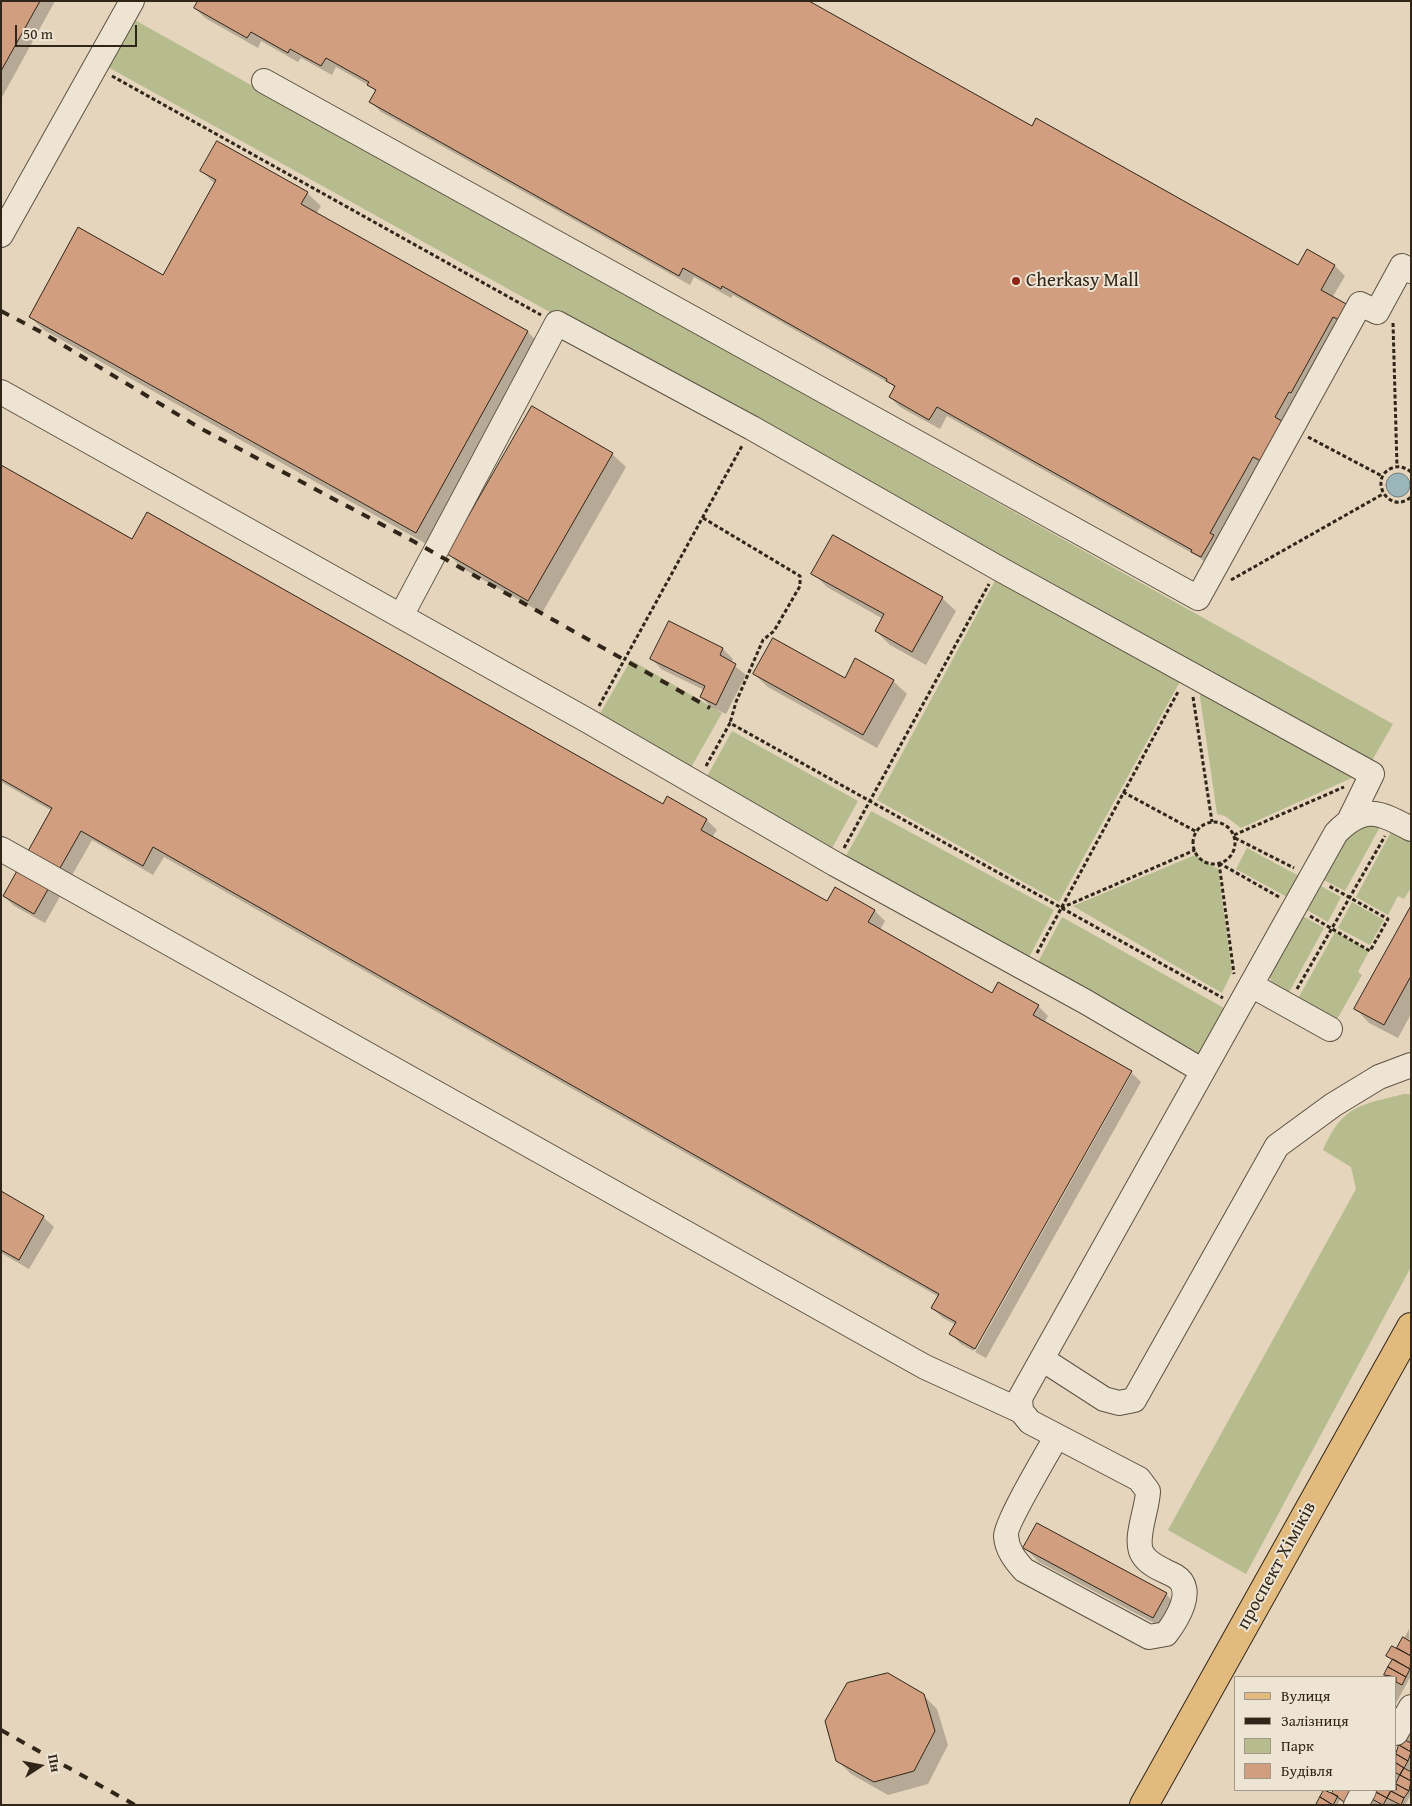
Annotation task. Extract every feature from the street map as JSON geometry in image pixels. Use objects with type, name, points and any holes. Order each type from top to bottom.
[{"type":"main road","name":"проспект Хіміків","points":[[1144,1805],[1411,1327]]},
{"type":"lane","points":[[1,235],[132,1]]},
{"type":"lane","points":[[264,81],[1198,598],[1360,304],[1377,312],[1402,266],[1411,271]]},
{"type":"lane","points":[[401,616],[557,323],[752,428],[998,568],[1372,774],[1350,819],[1336,833],[1020,1398],[1021,1411]]},
{"type":"lane","points":[[1,392],[590,722],[835,864],[1027,970],[1203,1071]]},
{"type":"lane","points":[[1350,819],[1367,813],[1384,816],[1402,825]]},
{"type":"lane","points":[[1,849],[925,1368],[1021,1411],[1030,1422],[1057,1436],[1139,1480],[1148,1491],[1148,1504],[1139,1540],[1142,1555],[1160,1569],[1178,1577],[1184,1589],[1184,1603],[1175,1622],[1166,1634],[1149,1636],[1024,1570],[1012,1556],[1005,1535],[1016,1510],[1057,1436]]},
{"type":"lane","points":[[1251,985],[1330,1029]]},
{"type":"lane","points":[[1042,1359],[1104,1399],[1119,1404],[1134,1400],[1277,1146],[1333,1105],[1379,1077],[1411,1065]]},
{"type":"lane","points":[[1397,1731],[1411,1706]]},
{"type":"lane","points":[[1356,1805],[1363,1791]]},
{"type":"path","points":[[96,66],[557,323]]},
{"type":"path","points":[[1394,324],[1397,467]]},
{"type":"path","points":[[590,722],[752,428]]},
{"type":"path","points":[[1291,428],[1382,476]]},
{"type":"path","points":[[1411,472],[1397,467],[1386,472],[1382,476],[1380,488],[1382,494],[1392,502],[1397,503],[1411,498]]},
{"type":"path","points":[[1198,598],[1382,494]]},
{"type":"path","points":[[696,784],[730,723],[736,702],[763,640],[774,631],[800,586],[800,576],[702,518]]},
{"type":"path","points":[[835,864],[998,568]]},
{"type":"path","points":[[1027,970],[1189,672]]},
{"type":"path","points":[[1189,672],[1212,822]]},
{"type":"path","points":[[730,723],[1239,1007]]},
{"type":"path","points":[[1234,835],[1372,774]]},
{"type":"path","points":[[1123,792],[1197,832]]},
{"type":"path","points":[[1212,822],[1222,823],[1234,835],[1233,851],[1225,860],[1219,863],[1206,862],[1200,858],[1195,850],[1194,838],[1197,832],[1201,826],[1212,822]]},
{"type":"path","points":[[1288,1006],[1402,825]]},
{"type":"path","points":[[1061,908],[1195,850]]},
{"type":"path","points":[[1219,863],[1239,1007]]},
{"type":"green space","points":[[133,19],[1393,724],[1369,766],[106,66]]},
{"type":"green space","points":[[998,575],[1183,676],[1059,902],[877,800]]},
{"type":"green space","points":[[631,660],[722,713],[689,771],[598,717]]},
{"type":"green space","points":[[1198,683],[1356,776],[1241,828],[1225,816],[1217,814]]},
{"type":"green space","points":[[732,731],[858,801],[831,850],[705,780]]},
{"type":"green space","points":[[871,811],[1054,910],[1027,961],[843,861]]},
{"type":"green space","points":[[1381,825],[1345,891],[1322,879],[1343,838],[1356,826]]},
{"type":"green space","points":[[1392,830],[1411,840],[1411,888],[1404,899],[1398,896],[1388,915],[1356,897]]},
{"type":"green space","points":[[1247,848],[1299,876],[1287,897],[1236,869]]},
{"type":"green space","points":[[1195,855],[1218,869],[1232,972],[1222,993],[1073,906]]},
{"type":"green space","points":[[1317,884],[1341,897],[1328,922],[1305,909]]},
{"type":"green space","points":[[1352,902],[1384,920],[1370,945],[1338,928]]},
{"type":"green space","points":[[1301,915],[1324,928],[1287,996],[1274,987],[1270,973]]},
{"type":"green space","points":[[1062,917],[1231,1012],[1200,1055],[1035,968]]},
{"type":"green space","points":[[1335,932],[1369,951],[1358,972],[1362,975],[1335,1023],[1296,1002]]},
{"type":"green space","points":[[1411,1094],[1411,1267],[1246,1574],[1168,1530],[1356,1189],[1351,1167],[1323,1150],[1330,1135],[1346,1115],[1355,1109],[1376,1101]]},
{"type":"water","points":[[1398,473],[1407,476],[1410,485],[1407,494],[1398,497],[1389,494],[1386,485],[1389,476]]},
{"type":"building","points":[[1,1],[40,1],[1,71]]},
{"type":"building","name":"Cherkasy Mall","points":[[198,1],[809,1],[1032,126],[1036,118],[1298,265],[1307,249],[1335,265],[1321,290],[1350,306],[1341,321],[1333,317],[1291,393],[1289,392],[1275,417],[1287,424],[1265,463],[1253,457],[1210,533],[1214,535],[1201,557],[1191,552],[1192,550],[937,407],[929,420],[889,397],[895,386],[886,381],[887,379],[722,286],[721,289],[683,268],[679,276],[369,102],[376,90],[367,85],[369,82],[326,58],[321,66],[290,49],[288,53],[251,32],[247,38],[194,8]]},
{"type":"building","points":[[217,141],[308,192],[301,204],[528,331],[416,533],[29,317],[78,227],[163,275],[216,180],[200,171]]},
{"type":"building","points":[[532,406],[613,453],[528,601],[447,554]]},
{"type":"building","points":[[1,465],[132,539],[147,512],[663,804],[667,796],[707,819],[701,830],[827,901],[835,887],[875,910],[868,922],[992,993],[998,982],[1039,1005],[1033,1015],[1132,1071],[975,1349],[949,1334],[956,1322],[931,1308],[939,1294],[153,847],[143,866],[81,831],[34,914],[3,896],[52,808],[1,779]]},
{"type":"building","points":[[833,535],[943,597],[912,652],[875,631],[884,614],[811,574]]},
{"type":"building","points":[[669,621],[723,648],[720,655],[736,664],[716,705],[700,697],[705,686],[650,659]]},
{"type":"building","points":[[773,638],[845,678],[855,658],[894,680],[863,735],[753,674]]},
{"type":"building","points":[[1411,906],[1411,976],[1384,1025],[1354,1009]]},
{"type":"building","points":[[1,1191],[44,1216],[19,1260],[1,1250]]},
{"type":"building","points":[[1037,1523],[1167,1593],[1153,1618],[1023,1548]]},
{"type":"building","points":[[1403,1637],[1411,1642],[1411,1656],[1397,1648]]},
{"type":"building","points":[[1392,1646],[1411,1656],[1410,1669],[1386,1656]]},
{"type":"building","points":[[1393,1659],[1410,1669],[1406,1677],[1388,1667]]},
{"type":"building","points":[[1388,1667],[1406,1677],[1402,1685],[1397,1682],[1397,1676],[1384,1675]]},
{"type":"building","points":[[888,1673],[924,1694],[935,1731],[914,1771],[874,1782],[836,1761],[825,1721],[847,1683]]},
{"type":"building","points":[[1403,1739],[1411,1743],[1411,1752],[1399,1745]]},
{"type":"building","points":[[1399,1745],[1411,1752],[1408,1761],[1397,1755]]},
{"type":"building","points":[[1397,1755],[1408,1761],[1404,1768],[1397,1764]]},
{"type":"building","points":[[1397,1764],[1404,1768],[1400,1775],[1397,1774]]},
{"type":"building","points":[[1404,1768],[1411,1772],[1411,1781],[1400,1775]]},
{"type":"building","points":[[1400,1775],[1411,1781],[1409,1791],[1397,1785]]},
{"type":"building","points":[[1397,1785],[1409,1791],[1404,1798],[1391,1791],[1397,1791]]},
{"type":"building","points":[[1323,1791],[1338,1796],[1333,1805],[1320,1797]]},
{"type":"building","points":[[1333,1791],[1350,1791],[1344,1802],[1332,1793]]},
{"type":"building","points":[[1374,1791],[1391,1791],[1387,1798]]},
{"type":"building","points":[[1374,1791],[1387,1798],[1383,1805],[1370,1798]]},
{"type":"building","points":[[1391,1791],[1404,1798],[1401,1805],[1387,1798]]},
{"type":"building","points":[[1320,1797],[1333,1805],[1316,1805]]},
{"type":"railway","points":[[1,311],[43,333],[200,428],[413,541],[710,708]]},
{"type":"railway","points":[[1,1730],[135,1805]]},
{"type":"place","name":"Cherkasy Mall","points":[[1016,281]]}]
